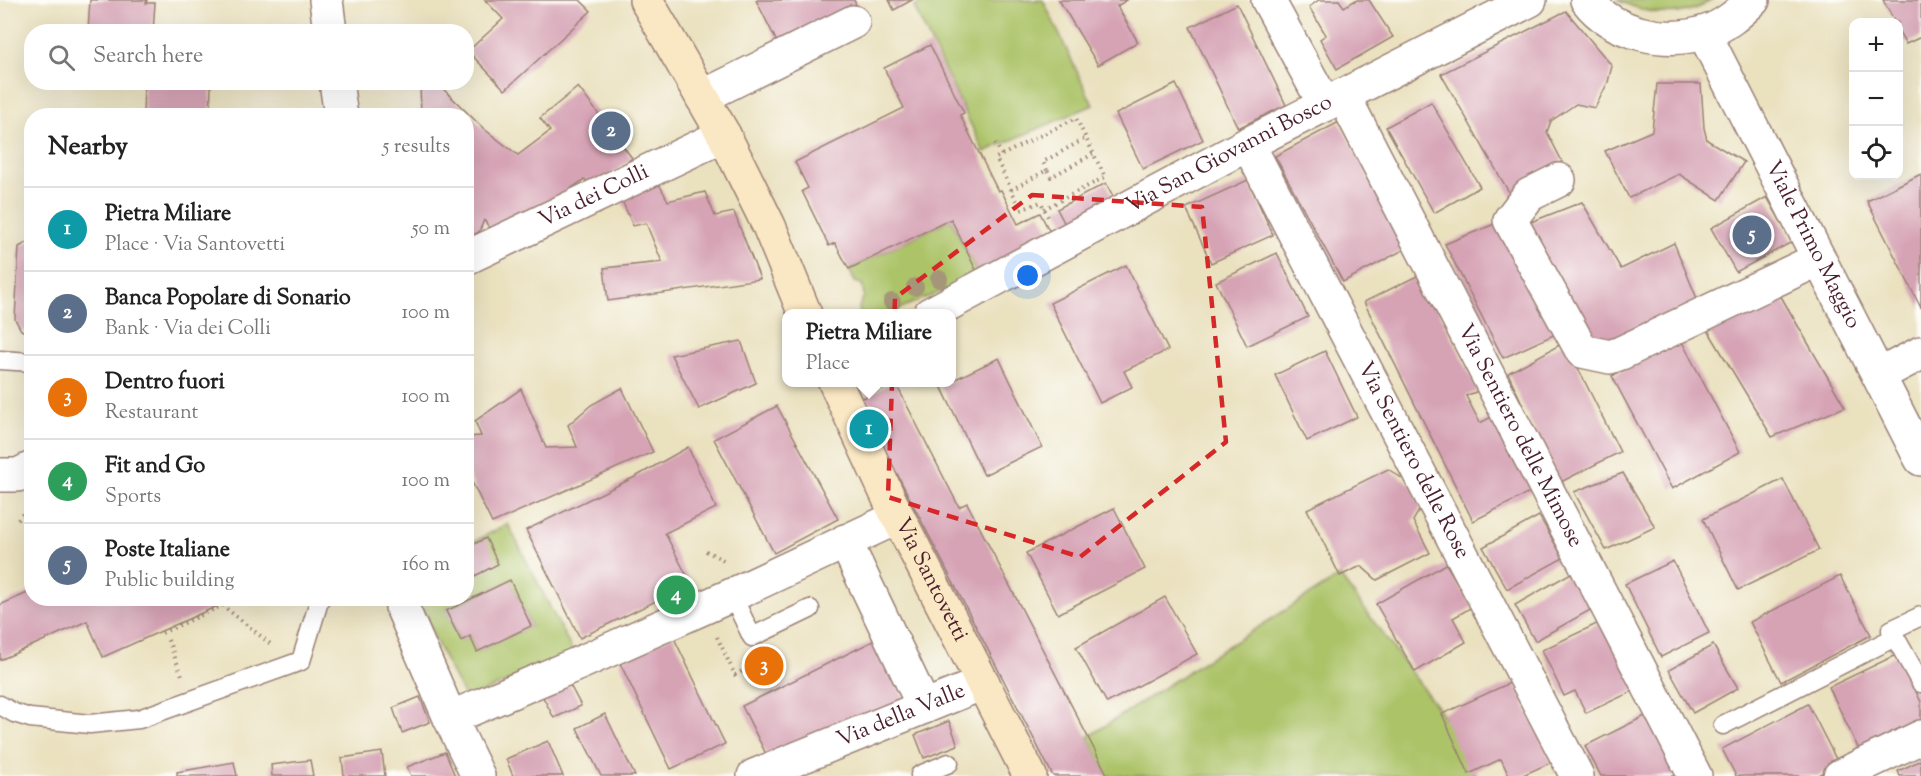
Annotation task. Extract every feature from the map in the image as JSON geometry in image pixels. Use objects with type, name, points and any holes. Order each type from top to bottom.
[{"type":"main road","points":[[646,0],[724,135],[769,226],[803,309]]},
{"type":"main road","name":"Via Santovetti","points":[[837,387],[898,517],[1030,776]]},
{"type":"street","points":[[326,0],[329,24]]},
{"type":"street","name":"Via Sentiero delle Mimose","points":[[1268,0],[1334,100],[1695,776]]},
{"type":"street","name":"Via San Giovanni Bosco","points":[[940,309],[1248,144],[1530,0]]},
{"type":"street","points":[[1587,0],[1594,10],[1628,30],[1665,38],[1704,33],[1738,14],[1753,0]]},
{"type":"street","points":[[702,97],[853,22]]},
{"type":"street","name":"Viale Primo Maggio","points":[[1704,33],[1921,459]]},
{"type":"street","points":[[337,90],[340,108]]},
{"type":"street","name":"Via dei Colli","points":[[474,254],[724,135]]},
{"type":"street","name":"Via Sentiero delle Rose","points":[[1248,144],[1577,776]]},
{"type":"street","points":[[1559,180],[1529,195],[1510,220],[1582,351],[1610,357],[1621,353],[1819,259]]},
{"type":"street","points":[[1878,375],[1921,353]]},
{"type":"street","points":[[0,476],[18,475],[24,472]]},
{"type":"street","points":[[450,718],[732,595],[898,517]]},
{"type":"street","points":[[845,541],[859,594],[924,707]]},
{"type":"street","points":[[402,606],[450,718],[478,776]]},
{"type":"street","name":"Via della Valle","points":[[754,776],[983,683]]},
{"type":"street","points":[[1840,776],[1921,737]]},
{"type":"lane","points":[[0,360],[24,362]]},
{"type":"lane","points":[[732,595],[752,637],[810,609]]},
{"type":"lane","points":[[0,705],[30,718],[90,724],[139,719],[301,661],[318,606]]},
{"type":"lane","points":[[1921,616],[1891,630],[1921,682]]},
{"type":"lane","points":[[1723,725],[1895,637]]},
{"type":"lane","points":[[920,775],[948,763]]},
{"type":"path","points":[[1044,209],[1105,177],[1076,118],[996,158],[1021,210],[1041,202],[1044,209],[1063,244]]},
{"type":"path","points":[[1086,138],[1043,162],[1051,177],[1093,154]]},
{"type":"path","points":[[995,143],[1002,155]]},
{"type":"path","points":[[1011,190],[1047,170]]},
{"type":"path","points":[[18,520],[24,513]]},
{"type":"path","points":[[706,551],[724,561]]},
{"type":"path","points":[[162,633],[220,606]]},
{"type":"path","points":[[223,606],[294,663]]},
{"type":"path","points":[[168,640],[193,700]]},
{"type":"highlighted area","points":[[1032,195],[1202,207],[1226,442],[1080,557],[888,497],[895,298]]},
{"type":"green space","points":[[927,0],[1043,0],[1093,105],[984,152],[914,7]]},
{"type":"green space","points":[[1617,0],[1712,0],[1688,11],[1664,14]]},
{"type":"green space","points":[[951,219],[979,276],[899,309],[859,309],[864,296],[862,284],[855,282],[849,269]]},
{"type":"green space","points":[[508,524],[574,654],[466,699],[446,663],[424,606],[453,606],[446,609],[460,641],[470,636],[477,652],[531,626],[510,581],[474,597],[474,541]]},
{"type":"green space","points":[[1340,576],[1442,714],[1477,776],[1107,776],[1088,737]]},
{"type":"building","points":[[90,0],[147,0],[146,3],[155,3],[154,24],[88,24]]},
{"type":"building","points":[[485,0],[580,0],[591,11],[505,90],[474,57],[474,46],[503,19]]},
{"type":"building","points":[[756,0],[854,0],[859,12],[781,50]]},
{"type":"building","points":[[889,0],[912,0],[894,10]]},
{"type":"building","points":[[1059,0],[1127,0],[1117,6],[1138,42],[1098,65]]},
{"type":"building","points":[[1319,0],[1339,0],[1344,7],[1356,0],[1369,0],[1393,37],[1337,69],[1320,39],[1326,35],[1309,7]]},
{"type":"building","points":[[1883,0],[1921,0],[1921,37],[1906,44],[1903,39],[1903,18],[1893,18]]},
{"type":"building","points":[[1237,4],[1286,105],[1238,128],[1190,27]]},
{"type":"building","points":[[1566,11],[1612,66],[1608,82],[1595,108],[1576,104],[1551,121],[1547,132],[1567,171],[1514,201],[1441,74]]},
{"type":"building","points":[[930,45],[964,113],[960,115],[998,191],[1001,190],[1018,224],[1040,213],[1054,240],[979,276],[951,219],[849,269],[835,243],[829,246],[802,191],[808,188],[795,162],[904,108],[884,68]]},
{"type":"building","points":[[1176,84],[1203,140],[1143,169],[1116,114]]},
{"type":"building","points":[[1657,84],[1701,84],[1707,140],[1744,162],[1719,200],[1679,174],[1629,198],[1605,151],[1652,131]]},
{"type":"building","points":[[578,87],[632,158],[593,190],[585,179],[497,238],[484,220],[479,232],[474,235],[474,119],[518,155],[550,131],[540,118]]},
{"type":"building","points":[[144,90],[211,90],[210,108],[143,108]]},
{"type":"building","points":[[420,90],[444,90],[463,108],[421,108]]},
{"type":"building","points":[[1431,102],[1480,187],[1434,213],[1386,127]]},
{"type":"building","points":[[1339,122],[1407,248],[1343,282],[1275,156]]},
{"type":"building","points":[[1921,174],[1921,308],[1867,201]]},
{"type":"building","points":[[657,180],[668,201],[705,192],[715,216],[734,212],[760,279],[608,301],[604,268],[662,262],[646,223],[633,226],[620,196]]},
{"type":"building","points":[[1248,180],[1273,235],[1211,263],[1186,208]]},
{"type":"building","points":[[1106,183],[1115,200],[1066,226],[1057,209]]},
{"type":"building","points":[[1767,197],[1792,242],[1736,272],[1711,228]]},
{"type":"building","points":[[1582,202],[1621,269],[1674,243],[1698,301],[1593,351],[1526,224]]},
{"type":"building","points":[[1502,221],[1558,333],[1503,358],[1445,244]]},
{"type":"building","points":[[24,244],[24,332],[15,319],[19,247]]},
{"type":"building","points":[[1277,253],[1308,317],[1247,346],[1216,282]]},
{"type":"building","points":[[1126,265],[1168,350],[1124,371],[1132,387],[1100,403],[1050,303]]},
{"type":"building","points":[[1421,274],[1478,391],[1466,396],[1480,423],[1497,414],[1535,490],[1473,521],[1364,302]]},
{"type":"building","points":[[1779,293],[1845,407],[1772,437],[1706,327]]},
{"type":"building","points":[[1681,340],[1740,452],[1672,489],[1612,376]]},
{"type":"building","points":[[741,341],[756,383],[699,409],[671,355]]},
{"type":"building","points":[[1565,342],[1620,452],[1559,483],[1508,373]]},
{"type":"building","points":[[1325,351],[1357,417],[1307,441],[1275,375]]},
{"type":"building","points":[[999,358],[1042,447],[984,475],[941,387],[956,387],[956,379]]},
{"type":"building","points":[[885,387],[898,387],[959,507],[967,503],[1108,776],[1053,776],[859,400]]},
{"type":"building","points":[[622,388],[653,452],[492,523],[474,486],[474,436],[481,436],[475,421],[521,389],[546,448],[577,447],[568,425],[591,405]]},
{"type":"building","points":[[777,406],[838,519],[774,553],[714,439]]},
{"type":"building","points":[[688,447],[716,508],[665,533],[691,584],[580,638],[526,530],[637,476]]},
{"type":"building","points":[[1388,469],[1412,485],[1421,507],[1413,521],[1430,553],[1377,580],[1361,566],[1340,576],[1307,509]]},
{"type":"building","points":[[1623,473],[1655,527],[1606,550],[1574,492]]},
{"type":"building","points":[[1783,479],[1819,550],[1738,590],[1703,519]]},
{"type":"building","points":[[1114,508],[1145,569],[1058,614],[1026,553]]},
{"type":"building","points":[[1539,516],[1563,558],[1507,589],[1483,547]]},
{"type":"building","points":[[486,538],[498,564],[474,576],[474,544]]},
{"type":"building","points":[[1673,561],[1709,633],[1661,657],[1625,584]]},
{"type":"building","points":[[1446,564],[1472,607],[1453,618],[1466,642],[1415,672],[1376,604]]},
{"type":"building","points":[[1571,573],[1592,609],[1535,641],[1515,605]]},
{"type":"building","points":[[1840,576],[1871,635],[1781,682],[1750,622]]},
{"type":"building","points":[[510,580],[531,626],[477,652],[470,636],[461,641],[446,611],[456,606],[474,606],[474,597]]},
{"type":"building","points":[[24,594],[24,606],[218,606],[103,657],[87,621],[0,660],[0,605]]},
{"type":"building","points":[[1165,597],[1197,654],[1107,703],[1076,647]]},
{"type":"building","points":[[1607,619],[1640,688],[1586,713],[1575,691],[1564,696],[1542,650]]},
{"type":"building","points":[[673,636],[725,744],[671,769],[619,661]]},
{"type":"building","points":[[875,640],[904,698],[771,764],[742,706]]},
{"type":"building","points":[[1713,645],[1738,688],[1693,713],[1669,670]]},
{"type":"building","points":[[1898,654],[1921,702],[1921,729],[1862,756],[1829,687]]},
{"type":"building","points":[[1514,681],[1552,762],[1521,776],[1509,776],[1501,759],[1469,774],[1442,714]]},
{"type":"building","points":[[570,685],[581,706],[554,718],[543,697]]},
{"type":"building","points":[[420,697],[430,722],[402,733],[393,708]]},
{"type":"building","points":[[1808,704],[1839,765],[1817,776],[1736,776],[1722,749]]},
{"type":"building","points":[[1651,713],[1684,776],[1601,776],[1585,746]]},
{"type":"building","points":[[605,714],[635,776],[601,776],[577,728]]},
{"type":"building","points":[[949,721],[958,745],[924,758],[915,735]]},
{"type":"building","points":[[548,741],[563,776],[513,776],[506,759]]},
{"type":"building","points":[[382,752],[385,776],[344,776],[342,758]]},
{"type":"building","points":[[445,752],[455,776],[411,776],[407,767]]},
{"type":"building","points":[[310,760],[313,776],[272,776],[271,765]]},
{"type":"building","points":[[1921,760],[1921,776],[1900,776],[1898,771]]},
{"type":"building","points":[[234,762],[237,776],[177,776],[177,772]]},
{"type":"place","name":"Banca Popolare di Sonario","points":[[611,131]]},
{"type":"place","name":"Poste Italiane","points":[[1752,235]]},
{"type":"place","name":"Pietra Miliare","points":[[869,429]]},
{"type":"place","name":"Fit and Go","points":[[676,595]]},
{"type":"place","name":"Dentro fuori","points":[[764,666]]}]
